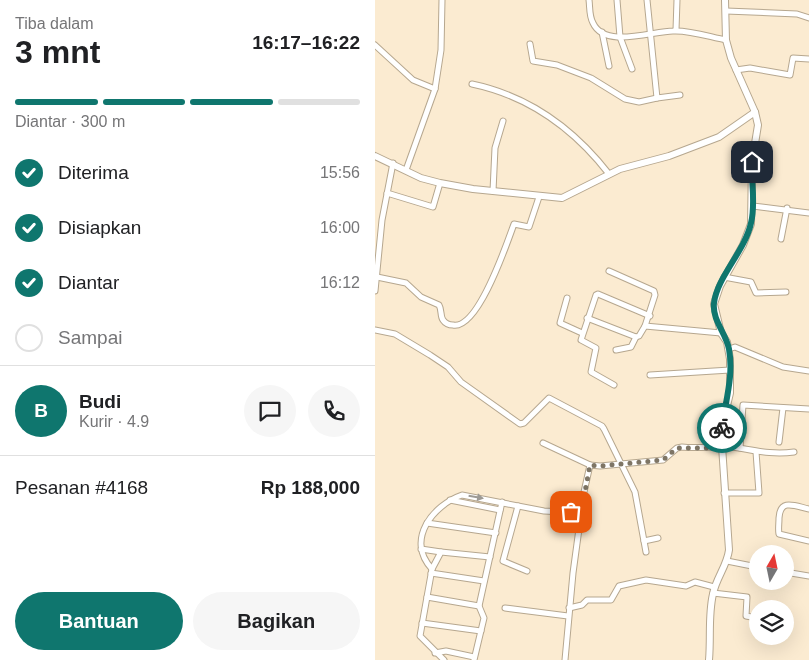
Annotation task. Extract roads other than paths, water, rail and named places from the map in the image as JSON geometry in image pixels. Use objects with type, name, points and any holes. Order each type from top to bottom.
[{"type":"street","points":[[406,170],[435,89],[441,56],[442,0]]},
{"type":"street","points":[[589,0],[592,22],[602,32],[620,37],[675,30],[726,40]]},
{"type":"street","points":[[617,0],[620,37],[633,68]]},
{"type":"street","points":[[647,0],[657,98]]},
{"type":"street","points":[[675,30],[677,0]]},
{"type":"street","points":[[709,660],[714,590],[727,561],[729,535],[724,493],[721,431],[729,393],[731,370],[729,349],[721,333],[714,304],[724,277],[743,245],[751,224],[753,206],[752,162],[758,135],[755,112],[736,70],[726,40],[725,0]]},
{"type":"street","points":[[725,12],[797,14],[809,18]]},
{"type":"street","points":[[602,32],[609,66]]},
{"type":"street","points":[[530,44],[533,61],[557,65],[591,78],[625,99],[639,102],[680,95]]},
{"type":"street","points":[[375,46],[413,80],[435,89]]},
{"type":"street","points":[[736,70],[750,68],[790,75],[793,58],[809,59]]},
{"type":"street","points":[[472,84],[485,87],[549,115],[567,128],[593,153],[609,174]]},
{"type":"street","points":[[375,156],[421,178],[440,184],[539,197],[563,198],[609,174],[669,156],[719,137],[755,112]]},
{"type":"street","points":[[493,191],[495,148],[503,121]]},
{"type":"street","points":[[375,291],[387,192],[393,163]]},
{"type":"street","points":[[387,192],[433,207],[440,184]]},
{"type":"street","points":[[376,280],[406,283],[421,297],[439,305],[443,320],[446,323],[454,326],[461,324],[476,308],[488,287],[514,224],[529,226],[539,197]]},
{"type":"street","points":[[753,206],[787,208],[809,212]]},
{"type":"street","points":[[781,239],[787,208]]},
{"type":"street","points":[[609,271],[654,291],[655,295],[649,316],[639,336],[636,337],[631,347],[617,350]]},
{"type":"street","points":[[724,277],[751,282],[756,293],[786,292]]},
{"type":"street","points":[[614,385],[591,372],[596,348],[581,341],[582,332],[596,295],[599,294],[649,316]]},
{"type":"street","points":[[567,298],[560,323],[582,332]]},
{"type":"street","points":[[587,318],[636,337]]},
{"type":"street","points":[[645,326],[721,333]]},
{"type":"street","points":[[375,330],[395,334],[431,355],[448,367],[461,382],[520,424],[524,423],[547,400],[552,399],[602,426],[635,492],[646,552]]},
{"type":"street","points":[[729,349],[735,347],[783,367],[809,371]]},
{"type":"street","points":[[650,375],[731,370]]},
{"type":"street","points":[[739,448],[742,406],[809,409]]},
{"type":"street","points":[[779,442],[783,408]]},
{"type":"street","points":[[543,443],[590,465],[600,466],[663,460],[677,448],[739,448],[756,452],[794,452]]},
{"type":"street","points":[[724,493],[759,492],[756,452]]},
{"type":"street","points":[[565,660],[568,616],[581,513],[590,465]]},
{"type":"street","points":[[484,581],[431,571],[427,564],[421,549],[422,531],[435,511],[450,499],[462,495],[518,506],[581,513]]},
{"type":"street","points":[[450,499],[500,510]]},
{"type":"street","points":[[435,653],[446,651],[474,658],[484,618],[479,606],[502,502]]},
{"type":"street","points":[[809,509],[787,504],[783,506],[779,510],[778,530],[779,534],[809,541]]},
{"type":"street","points":[[518,506],[503,561],[527,571]]},
{"type":"street","points":[[427,523],[496,533]]},
{"type":"street","points":[[644,541],[659,538]]},
{"type":"street","points":[[421,549],[490,557]]},
{"type":"street","points":[[441,552],[431,571],[420,636],[444,660]]},
{"type":"street","points":[[727,561],[749,565]]},
{"type":"street","points":[[794,574],[809,576]]},
{"type":"street","points":[[569,608],[581,605],[587,600],[611,600],[619,586],[641,581],[686,586],[695,582],[714,590],[747,596],[746,616],[749,617]]},
{"type":"street","points":[[427,597],[479,606]]},
{"type":"street","points":[[505,608],[568,616]]},
{"type":"street","points":[[422,623],[481,631]]}]
